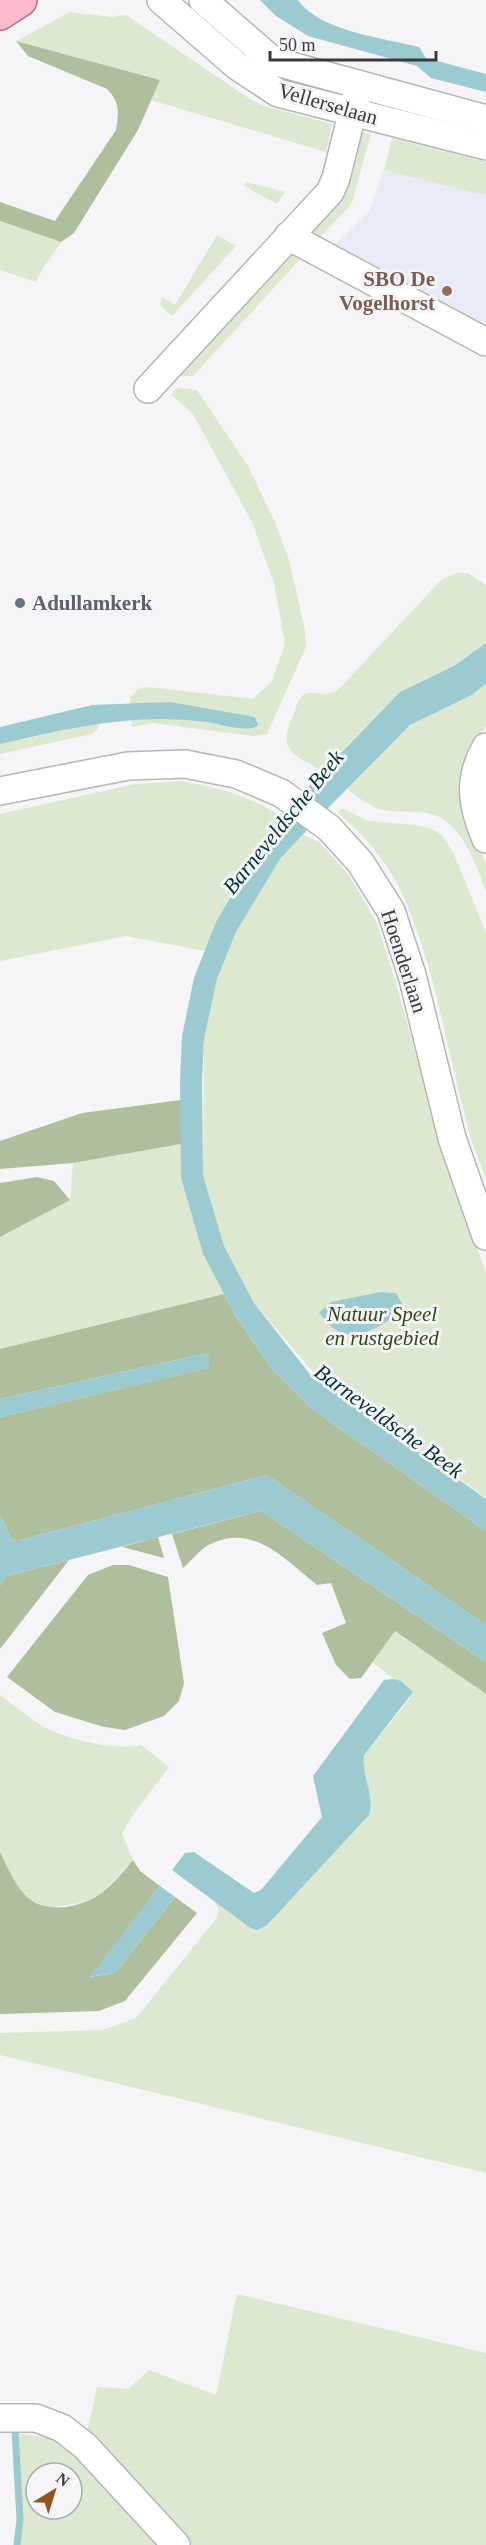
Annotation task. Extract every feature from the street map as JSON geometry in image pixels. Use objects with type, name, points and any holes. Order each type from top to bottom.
[{"type":"main road","points":[[0,13],[20,0]]},
{"type":"street","name":"Vellerselaan","points":[[161,0],[237,66],[278,93],[486,146]]},
{"type":"street","name":"Vellerselaan","points":[[203,0],[273,61],[486,119]]},
{"type":"street","points":[[148,389],[334,186],[359,86]]},
{"type":"street","points":[[288,236],[486,342]]},
{"type":"street","points":[[486,747],[476,769],[473,786],[473,803],[486,839]]},
{"type":"street","name":"Hoenderlaan","points":[[0,791],[128,766],[185,764],[236,774],[280,793],[329,828],[360,862],[391,911],[412,975],[452,1138],[486,1236]]},
{"type":"street","points":[[0,2418],[36,2418],[62,2427],[85,2446],[176,2545]]},
{"type":"shaded area","name":"SBO De Vogelhorst","points":[[384,170],[476,192],[486,192],[486,332],[330,250],[369,212]]},
{"type":"green space","points":[[70,12],[112,17],[126,15],[250,99],[264,106],[332,124],[326,152],[151,100],[160,80],[16,41]]},
{"type":"green space","points":[[16,41],[160,80],[138,130],[74,233],[61,242],[0,221],[0,202],[55,221],[116,130],[118,108],[107,89],[28,56]]},
{"type":"green space","points":[[359,132],[371,133],[353,199],[349,207],[317,240],[312,230]]},
{"type":"green space","points":[[392,138],[486,162],[486,194],[384,170]]},
{"type":"green space","points":[[246,182],[285,192],[277,204],[244,186]]},
{"type":"green space","points":[[0,221],[61,242],[36,282],[0,270]]},
{"type":"green space","points":[[217,235],[236,246],[172,316],[160,305],[162,297],[175,305]]},
{"type":"green space","points":[[292,251],[304,255],[193,376],[172,376]]},
{"type":"green space","points":[[178,388],[197,390],[248,466],[275,522],[289,560],[305,630],[306,647],[267,734],[253,736],[152,723],[132,727],[131,719],[161,718],[249,729],[170,702],[130,704],[130,698],[138,689],[148,687],[253,699],[272,681],[285,644],[274,583],[252,522],[193,414],[171,394]]},
{"type":"green space","points":[[457,573],[468,573],[486,585],[486,643],[454,666],[400,692],[322,771],[296,756],[288,745],[287,737],[288,728],[301,697],[306,693],[324,694],[339,689],[442,579]]},
{"type":"green space","points":[[486,684],[486,726],[474,744],[462,806],[486,864],[486,891],[464,842],[451,825],[443,819],[423,813],[382,810],[366,803],[347,789],[410,725],[470,696]]},
{"type":"green space","points":[[99,723],[99,727],[92,734],[0,754],[0,744]]},
{"type":"green space","points":[[182,781],[245,798],[280,816],[238,881],[205,951],[126,936],[0,961],[0,814],[135,784]]},
{"type":"green space","points":[[342,808],[368,821],[430,828],[442,835],[453,852],[486,933],[486,1179],[470,1134],[427,961],[408,907],[379,855],[338,813]]},
{"type":"green space","name":"Natuur Speel en rustgebied","points":[[303,835],[319,842],[348,874],[377,923],[440,1142],[486,1273],[486,1498],[314,1373],[254,1303],[224,1246],[203,1175],[204,1039],[217,979],[236,932],[280,859]]},
{"type":"green space","points":[[181,1100],[181,1144],[73,1163],[0,1169],[0,1141],[82,1113]]},
{"type":"green space","points":[[181,1144],[181,1178],[203,1254],[224,1294],[0,1349],[0,1237],[70,1200],[73,1163]]},
{"type":"green space","points":[[37,1177],[54,1181],[70,1200],[0,1237],[0,1183]]},
{"type":"green space","points":[[224,1294],[235,1315],[271,1368],[312,1409],[486,1531],[486,1625],[267,1475],[17,1541],[12,1540],[0,1515],[0,1417],[208,1368],[209,1357],[204,1354],[0,1399],[0,1349]]},
{"type":"green space","points":[[261,1511],[486,1662],[486,1694],[395,1631],[361,1678],[350,1679],[336,1665],[322,1633],[346,1623],[331,1583],[317,1585],[280,1555],[253,1540],[223,1539],[204,1548],[183,1568],[172,1534]]},
{"type":"green space","points":[[158,1537],[164,1558],[122,1547]]},
{"type":"green space","points":[[69,1560],[0,1649],[0,1586],[6,1576]]},
{"type":"green space","points":[[113,1565],[129,1565],[168,1577],[184,1683],[179,1701],[164,1716],[125,1730],[104,1727],[55,1712],[7,1677],[88,1575]]},
{"type":"green space","points":[[395,1631],[486,1694],[486,2173],[0,2055],[0,2033],[103,2030],[136,2018],[216,1919],[219,1910],[214,1901],[249,1927],[370,1796],[363,1765],[364,1755],[410,1698],[401,1681],[394,1679],[372,1662]]},
{"type":"green space","points":[[0,1695],[34,1721],[55,1732],[79,1740],[119,1747],[141,1745],[169,1767],[132,1816],[122,1834],[133,1860],[103,1892],[85,1902],[48,1908],[28,1899],[15,1883],[0,1852]]},
{"type":"green space","points":[[0,1852],[12,1876],[26,1896],[44,1906],[65,1907],[96,1897],[112,1884],[133,1860],[140,1871],[160,1886],[90,1977],[115,1973],[175,1897],[197,1913],[125,2001],[99,2011],[0,2014]]},
{"type":"green space","points":[[237,2294],[486,2353],[486,2545],[189,2545],[87,2433],[97,2387],[128,2389],[149,2370],[216,2395]]},
{"type":"green space","points":[[15,2433],[50,2438],[82,2461],[24,2461],[24,2521],[84,2521],[84,2463],[161,2545],[18,2545],[19,2491]]},
{"type":"water","points":[[260,0],[298,0],[308,11],[336,26],[419,47],[426,58],[486,74],[486,92],[431,78],[417,66],[308,36],[276,16]]},
{"type":"water","name":"Barneveldsche Beek","points":[[486,643],[486,684],[470,696],[410,725],[280,859],[236,932],[217,979],[204,1039],[202,1082],[203,1175],[224,1246],[254,1303],[309,1373],[486,1499],[486,1531],[312,1409],[271,1368],[235,1315],[203,1254],[181,1178],[180,1082],[182,1036],[194,978],[216,922],[262,842],[280,816],[400,692],[454,666]]},
{"type":"water","points":[[170,702],[255,717],[258,725],[241,728],[179,719],[153,719],[76,728],[0,744],[0,727],[92,705]]},
{"type":"water","points":[[381,1292],[396,1293],[405,1309],[372,1330],[345,1334],[329,1325],[319,1313],[331,1302]]},
{"type":"water","points":[[204,1354],[209,1357],[209,1368],[0,1417],[0,1399]]},
{"type":"water","points":[[267,1475],[486,1625],[486,1662],[261,1511],[6,1576],[0,1586],[0,1515],[12,1540],[17,1541]]},
{"type":"water","points":[[384,1680],[401,1681],[413,1692],[364,1755],[364,1770],[370,1800],[369,1815],[267,1925],[257,1930],[249,1927],[172,1870],[185,1853],[194,1852],[254,1893],[261,1890],[322,1817],[313,1776]]},
{"type":"water","points":[[160,1886],[175,1897],[115,1973],[89,1977]]},
{"type":"waterway","points":[[15,2431],[20,2520],[17,2545]]},
{"type":"place","name":"SBO De Vogelhorst","points":[[447,291]]},
{"type":"place","name":"Adullamkerk","points":[[20,603]]}]
